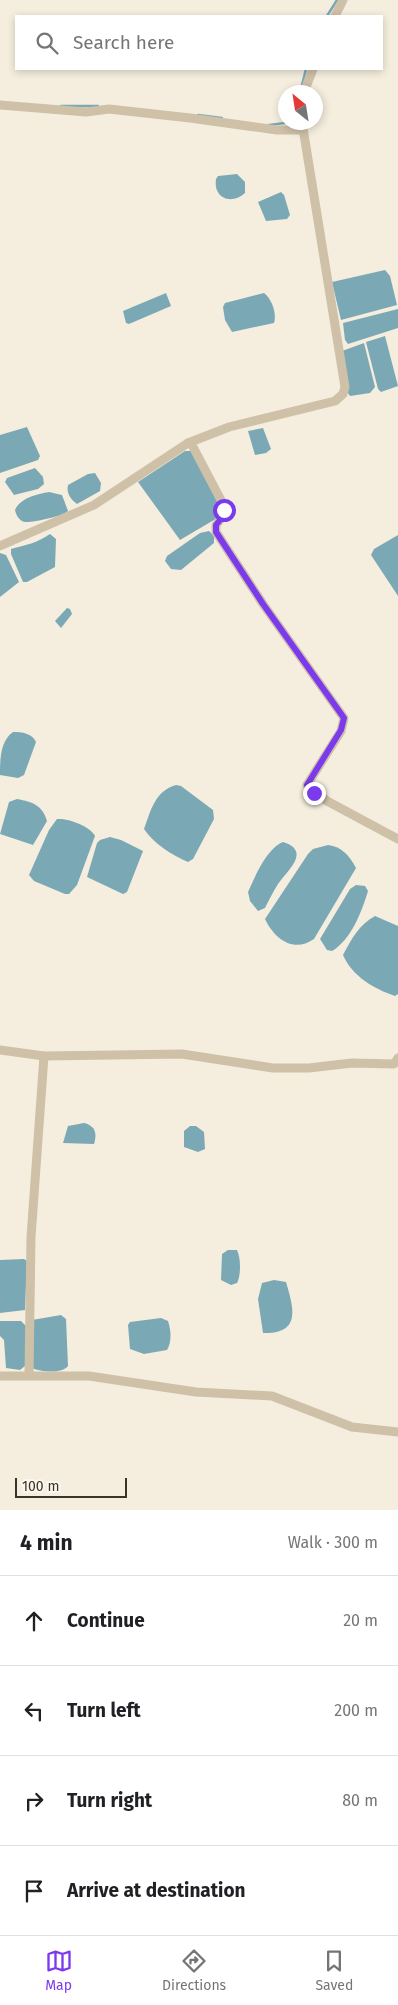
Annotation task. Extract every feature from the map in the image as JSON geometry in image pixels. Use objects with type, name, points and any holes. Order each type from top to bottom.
[{"type":"street","points":[[336,15],[343,0]]},
{"type":"street","points":[[306,85],[312,70]]},
{"type":"street","points":[[0,105],[86,112],[109,110],[278,130]]},
{"type":"street","points":[[0,546],[94,505],[188,442],[229,427],[335,400],[343,394],[345,387],[303,130]]},
{"type":"street","points":[[188,442],[195,448],[222,502],[224,515],[216,525],[216,532],[263,604],[344,718],[341,730],[307,785],[326,801],[398,839]]},
{"type":"street","points":[[0,1050],[44,1056],[182,1054],[273,1068],[309,1068],[352,1063],[394,1064],[398,1058]]},
{"type":"street","points":[[29,1375],[31,1237],[44,1056]]},
{"type":"street","points":[[0,1376],[89,1376],[196,1392],[272,1396],[352,1427],[398,1432]]},
{"type":"water","points":[[237,174],[245,182],[245,193],[235,199],[224,198],[217,191],[216,179],[218,176]]},
{"type":"water","points":[[281,192],[284,195],[290,215],[287,219],[266,221],[258,202]]},
{"type":"water","points":[[385,270],[390,276],[397,305],[341,320],[332,282]]},
{"type":"water","points":[[166,293],[171,306],[129,324],[126,323],[123,311]]},
{"type":"water","points":[[264,293],[273,307],[274,323],[232,332],[225,320],[223,307],[225,303]]},
{"type":"water","points":[[398,309],[398,328],[348,344],[345,340],[343,323]]},
{"type":"water","points":[[385,336],[398,386],[381,392],[378,389],[366,342]]},
{"type":"water","points":[[364,343],[375,387],[370,393],[350,396],[342,351]]},
{"type":"water","points":[[27,427],[40,456],[38,460],[0,473],[0,435]]},
{"type":"water","points":[[263,428],[271,449],[266,453],[255,455],[248,431]]},
{"type":"water","points":[[185,451],[192,451],[221,507],[219,517],[180,540],[138,482]]},
{"type":"water","points":[[35,468],[43,477],[44,484],[38,489],[14,495],[5,482],[7,478]]},
{"type":"water","points":[[95,473],[101,483],[100,491],[77,504],[70,496],[68,485],[88,474]]},
{"type":"water","points":[[49,492],[62,495],[68,511],[54,517],[34,521],[25,522],[19,519],[15,510],[21,502],[34,495]]},
{"type":"water","points":[[209,531],[214,536],[214,543],[181,570],[171,569],[165,561],[167,556],[200,533]]},
{"type":"water","points":[[50,534],[56,539],[55,567],[27,582],[23,582],[11,554],[11,549],[36,542]]},
{"type":"water","points":[[398,535],[398,596],[371,555],[374,549]]},
{"type":"water","points":[[0,553],[6,555],[19,582],[0,597]]},
{"type":"water","points":[[67,608],[70,609],[72,614],[61,628],[55,621]]},
{"type":"water","points":[[13,732],[29,735],[36,742],[24,775],[18,778],[0,775],[3,746],[5,740]]},
{"type":"water","points":[[176,785],[181,786],[213,810],[214,819],[193,859],[188,862],[153,840],[144,829],[158,797]]},
{"type":"water","points":[[17,799],[36,805],[40,808],[47,821],[33,845],[0,834],[9,802]]},
{"type":"water","points":[[57,819],[78,823],[95,836],[77,885],[69,894],[34,881],[29,875],[49,830]]},
{"type":"water","points":[[110,837],[121,840],[143,851],[127,892],[123,894],[87,877],[97,843]]},
{"type":"water","points":[[283,842],[296,851],[297,856],[278,884],[265,908],[258,911],[250,901],[248,892],[266,857]]},
{"type":"water","points":[[328,845],[345,852],[356,868],[314,939],[299,945],[286,942],[274,933],[265,919],[308,854],[313,849]]},
{"type":"water","points":[[356,885],[365,886],[368,891],[359,916],[345,940],[332,951],[327,950],[320,939],[350,889]]},
{"type":"water","points":[[375,916],[398,926],[398,994],[395,996],[379,990],[364,981],[347,963],[343,955],[360,928]]},
{"type":"water","points":[[84,1123],[91,1126],[95,1131],[94,1144],[63,1143],[68,1126]]},
{"type":"water","points":[[190,1126],[196,1126],[204,1132],[205,1149],[198,1152],[184,1147],[184,1131]]},
{"type":"water","points":[[228,1250],[237,1250],[240,1262],[237,1283],[231,1285],[221,1280],[222,1254]]},
{"type":"water","points":[[24,1259],[27,1261],[25,1310],[0,1313],[0,1260]]},
{"type":"water","points":[[274,1280],[286,1282],[291,1301],[292,1318],[284,1329],[263,1333],[258,1299],[262,1283]]},
{"type":"water","points":[[61,1315],[66,1319],[68,1366],[65,1369],[51,1372],[32,1368],[32,1320]]},
{"type":"water","points":[[161,1318],[168,1321],[170,1328],[170,1340],[167,1350],[144,1354],[130,1349],[128,1325],[130,1322]]},
{"type":"water","points":[[0,1321],[21,1321],[26,1326],[25,1366],[20,1370],[6,1368],[4,1340],[0,1336]]},
{"type":"waterway","points":[[328,15],[337,0]]},
{"type":"waterway","points":[[302,85],[306,70]]},
{"type":"waterway","points":[[61,106],[98,106]]},
{"type":"waterway","points":[[198,115],[222,118]]},
{"type":"waterway","points":[[269,125],[278,124]]},
{"type":"route","points":[[224,510],[224,515],[216,525],[216,532],[263,604],[344,718],[341,730],[307,785],[314,793]]}]
